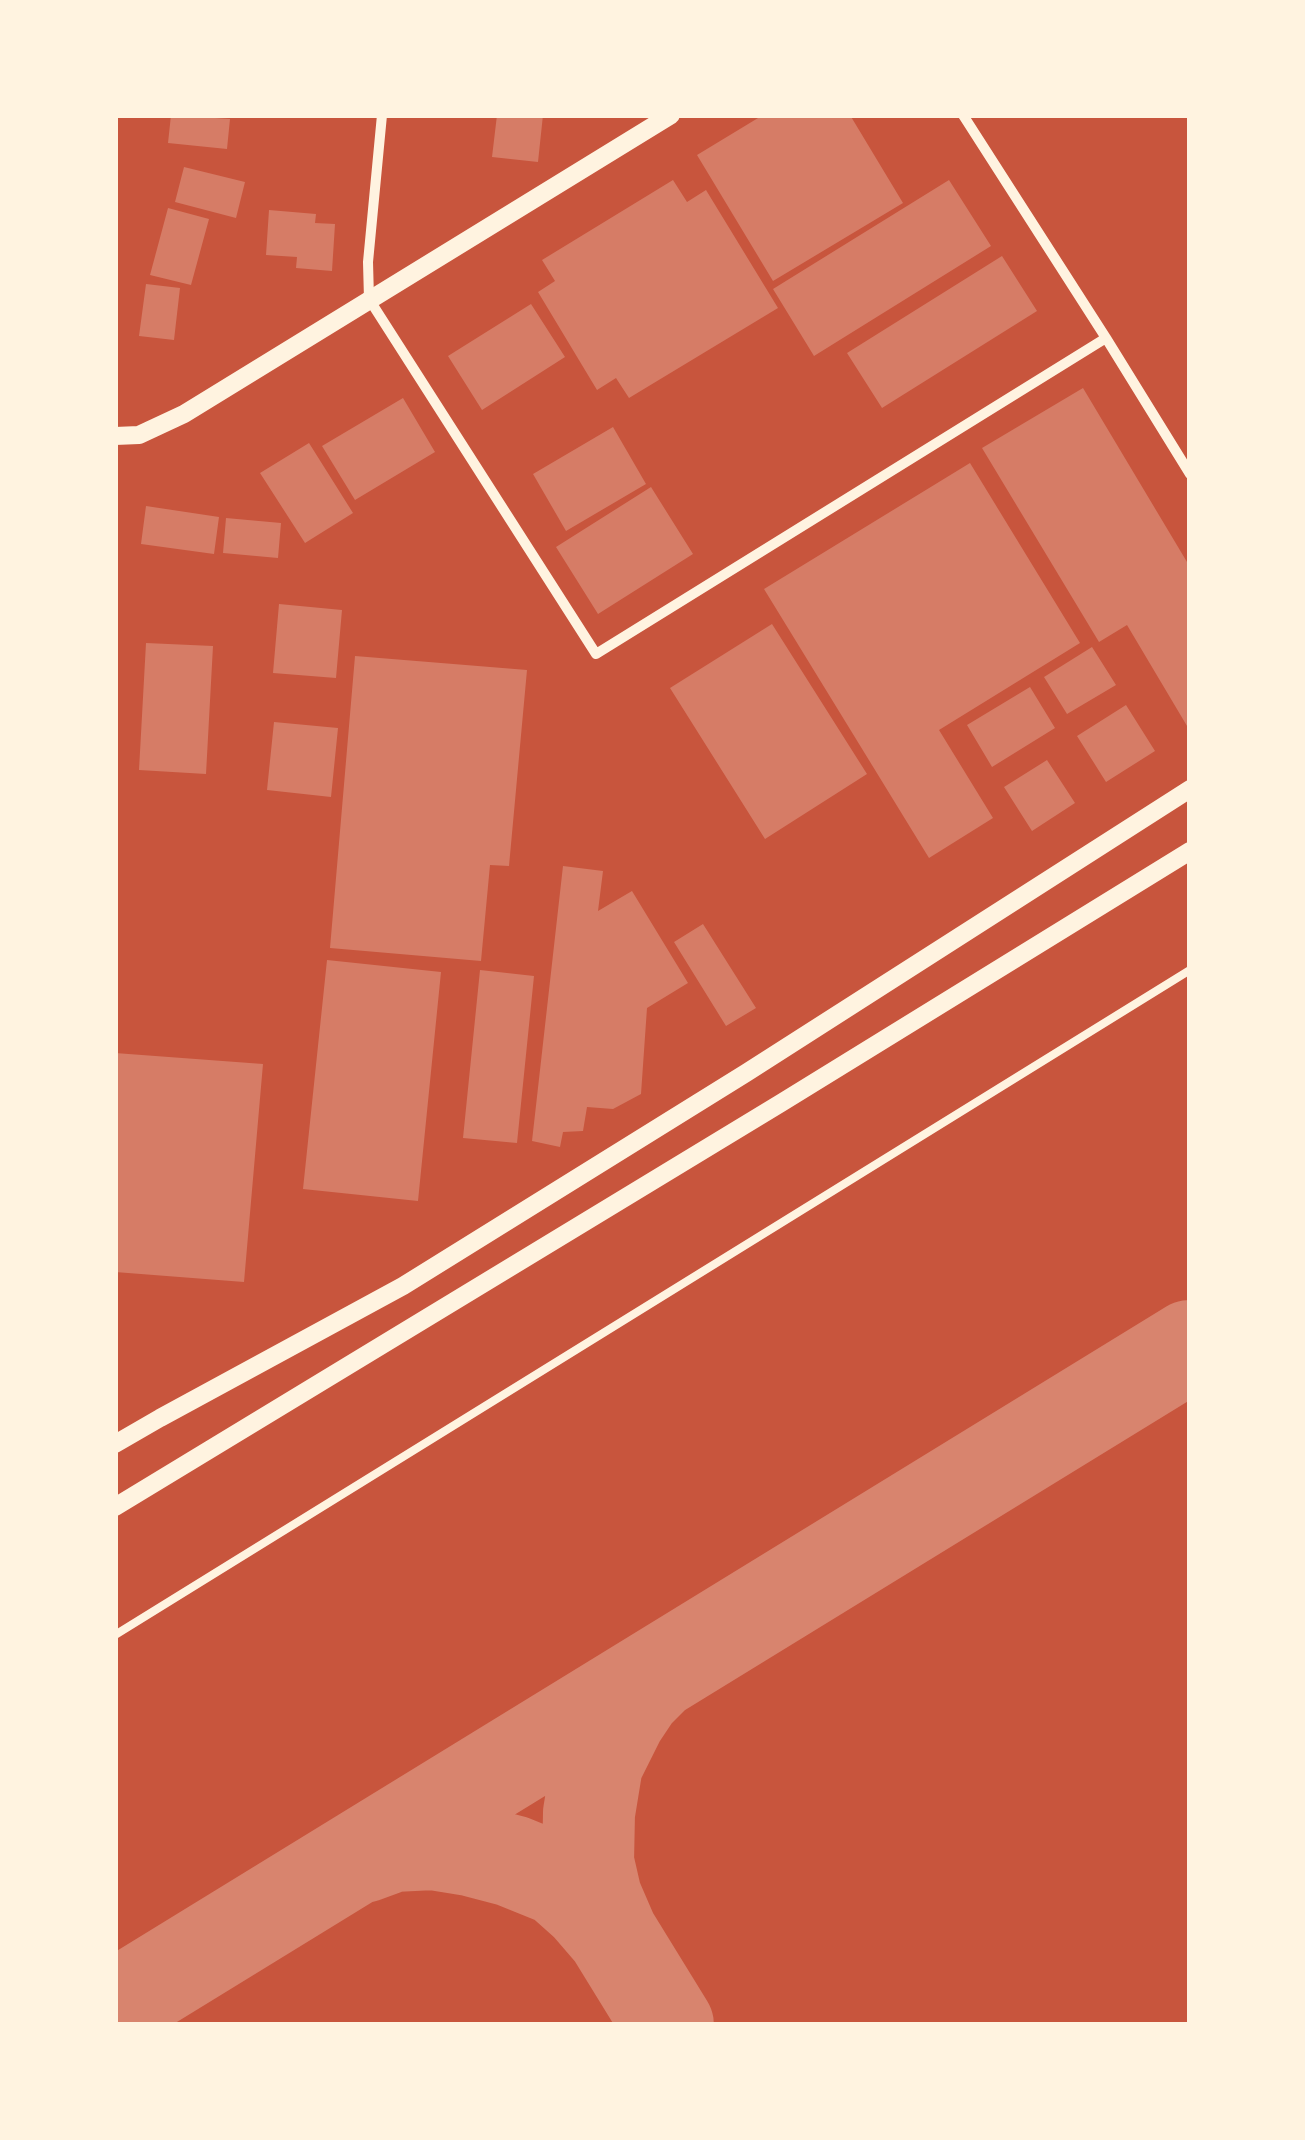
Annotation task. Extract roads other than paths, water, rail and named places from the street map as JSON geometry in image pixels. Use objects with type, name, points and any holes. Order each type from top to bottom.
[{"type":"street","points":[[382,115],[368,262],[369,299],[596,654],[1106,338]]},
{"type":"street","points":[[115,436],[139,435],[184,414],[672,115]]},
{"type":"street","points":[[964,115],[1190,474]]},
{"type":"street","points":[[115,1444],[420,1276],[1190,789]]},
{"type":"street","points":[[115,1507],[1190,851]]},
{"type":"lane","points":[[115,1635],[1190,970]]}]
